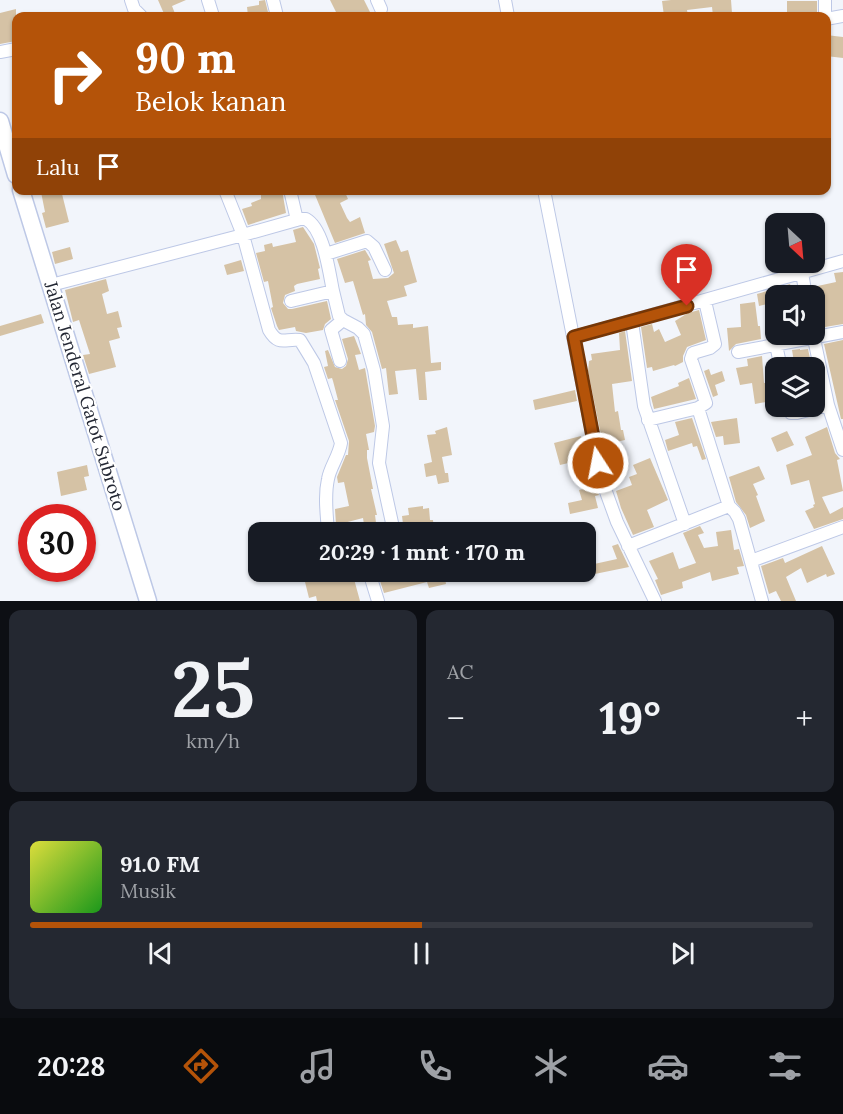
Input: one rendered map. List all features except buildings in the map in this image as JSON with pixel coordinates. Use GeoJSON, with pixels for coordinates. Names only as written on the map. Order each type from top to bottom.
{"type":"FeatureCollection","features":[{"type":"Feature","properties":{"kind":"main road"},"geometry":{"type":"LineString","coordinates":[[0,120],[12,161]]}},
{"type":"Feature","properties":{"kind":"main road","name":"Jalan Jenderal Gatot Subroto"},"geometry":{"type":"LineString","coordinates":[[23,195],[148,601]]}},
{"type":"Feature","properties":{"kind":"street"},"geometry":{"type":"LineString","coordinates":[[227,195],[243,235],[269,330],[280,341],[300,340],[306,347],[314,363],[339,438],[340,451],[328,478],[327,522]]}},
{"type":"Feature","properties":{"kind":"street"},"geometry":{"type":"LineString","coordinates":[[291,195],[297,220]]}},
{"type":"Feature","properties":{"kind":"street"},"geometry":{"type":"LineString","coordinates":[[545,195],[601,478],[608,501],[628,546],[656,601]]}},
{"type":"Feature","properties":{"kind":"street"},"geometry":{"type":"LineString","coordinates":[[51,285],[297,220],[306,219],[312,223],[326,254],[339,316],[364,334],[374,370],[383,426],[379,463],[392,522]]}},
{"type":"Feature","properties":{"kind":"street"},"geometry":{"type":"LineString","coordinates":[[326,254],[367,241],[374,247],[385,270]]}},
{"type":"Feature","properties":{"kind":"street"},"geometry":{"type":"LineString","coordinates":[[825,266],[843,261]]}},
{"type":"Feature","properties":{"kind":"street"},"geometry":{"type":"LineString","coordinates":[[574,337],[802,273],[804,285]]}},
{"type":"Feature","properties":{"kind":"street"},"geometry":{"type":"LineString","coordinates":[[291,301],[333,291]]}},
{"type":"Feature","properties":{"kind":"street"},"geometry":{"type":"LineString","coordinates":[[648,420],[698,408],[707,401],[691,355],[715,344],[705,301]]}},
{"type":"Feature","properties":{"kind":"street"},"geometry":{"type":"LineString","coordinates":[[340,361],[331,330],[343,320]]}},
{"type":"Feature","properties":{"kind":"street"},"geometry":{"type":"LineString","coordinates":[[632,322],[641,392],[648,420],[685,524]]}},
{"type":"Feature","properties":{"kind":"street"},"geometry":{"type":"LineString","coordinates":[[825,334],[843,332]]}},
{"type":"Feature","properties":{"kind":"street"},"geometry":{"type":"LineString","coordinates":[[738,352],[776,345],[779,357]]}},
{"type":"Feature","properties":{"kind":"street"},"geometry":{"type":"LineString","coordinates":[[816,345],[828,405],[838,422],[843,450]]}},
{"type":"Feature","properties":{"kind":"street"},"geometry":{"type":"LineString","coordinates":[[698,408],[729,506],[738,515],[762,601]]}},
{"type":"Feature","properties":{"kind":"street"},"geometry":{"type":"LineString","coordinates":[[628,546],[729,506]]}},
{"type":"Feature","properties":{"kind":"street"},"geometry":{"type":"LineString","coordinates":[[751,561],[843,527]]}},
{"type":"Feature","properties":{"kind":"street"},"geometry":{"type":"LineString","coordinates":[[372,582],[378,601]]}},
{"type":"Feature","properties":{"kind":"route"},"geometry":{"type":"LineString","coordinates":[[598,463],[574,337],[687,306]]}}]}
